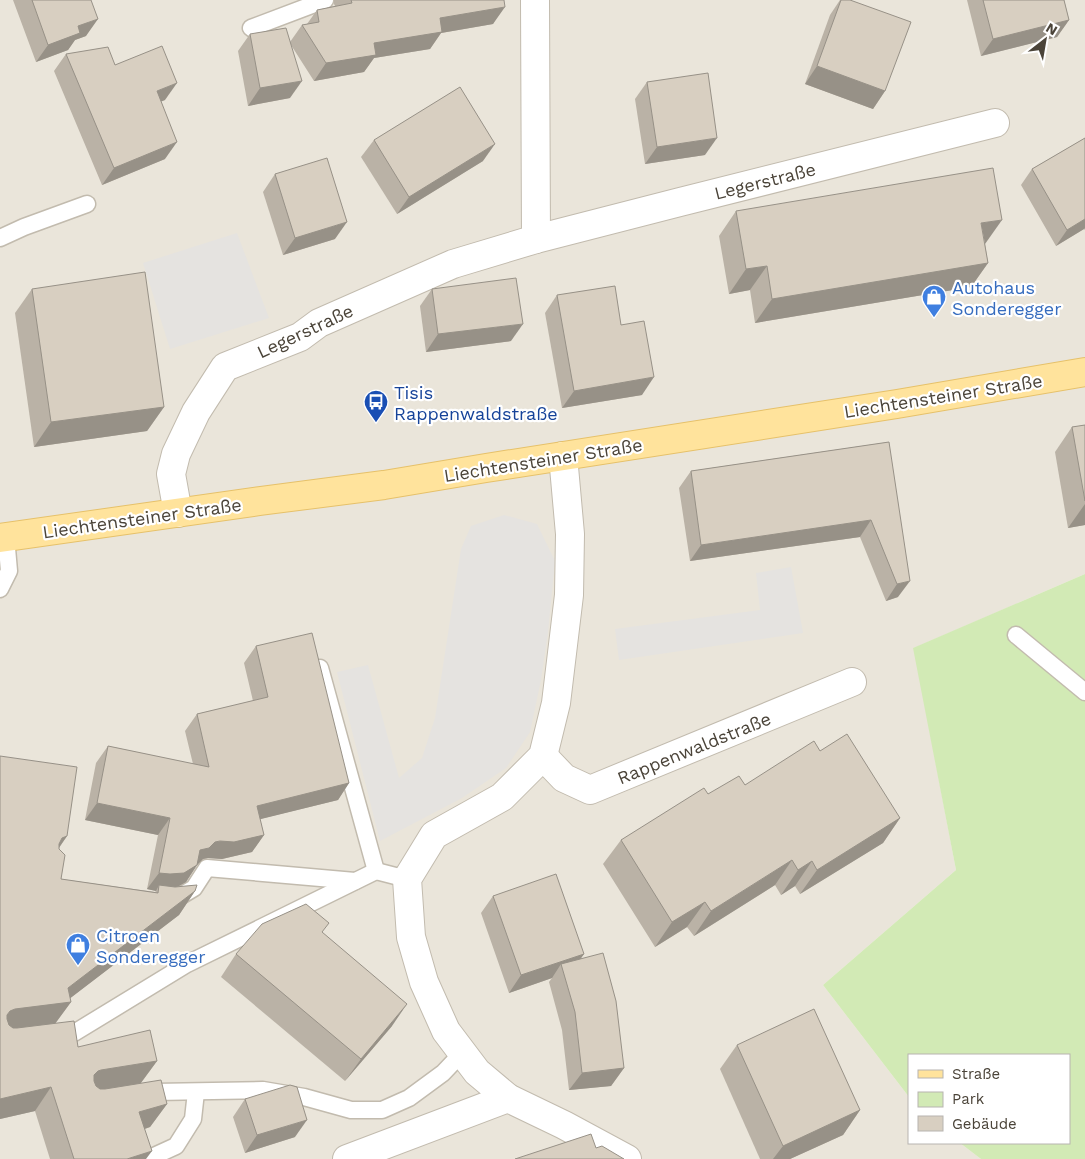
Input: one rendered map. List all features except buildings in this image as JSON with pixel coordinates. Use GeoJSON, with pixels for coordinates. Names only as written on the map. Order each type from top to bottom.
{"type":"FeatureCollection","features":[{"type":"Feature","properties":{"kind":"main road","name":"Liechtensteiner Straße"},"geometry":{"type":"LineString","coordinates":[[3,538],[384,485],[897,404],[1085,372]]}},
{"type":"Feature","properties":{"kind":"street"},"geometry":{"type":"LineString","coordinates":[[535,0],[536,239]]}},
{"type":"Feature","properties":{"kind":"street","name":"Legerstraße"},"geometry":{"type":"LineString","coordinates":[[178,513],[170,474],[176,454],[196,412],[225,367],[300,337],[319,323],[453,264],[536,239],[995,123]]}},
{"type":"Feature","properties":{"kind":"street"},"geometry":{"type":"LineString","coordinates":[[563,456],[570,534],[569,595],[556,703],[543,756],[502,797],[434,835],[406,879],[411,937],[424,982],[446,1031],[477,1072],[508,1098],[564,1125],[627,1159]]}},
{"type":"Feature","properties":{"kind":"street","name":"Rappenwaldstraße"},"geometry":{"type":"LineString","coordinates":[[543,756],[564,778],[590,790],[852,682]]}},
{"type":"Feature","properties":{"kind":"street"},"geometry":{"type":"LineString","coordinates":[[347,1159],[508,1098]]}},
{"type":"Feature","properties":{"kind":"lane"},"geometry":{"type":"LineString","coordinates":[[251,28],[326,0]]}},
{"type":"Feature","properties":{"kind":"lane"},"geometry":{"type":"LineString","coordinates":[[0,238],[24,227],[87,204]]}},
{"type":"Feature","properties":{"kind":"lane"},"geometry":{"type":"LineString","coordinates":[[0,589],[9,571],[3,538]]}},
{"type":"Feature","properties":{"kind":"lane"},"geometry":{"type":"LineString","coordinates":[[1016,635],[1085,692]]}},
{"type":"Feature","properties":{"kind":"lane"},"geometry":{"type":"LineString","coordinates":[[320,668],[376,871]]}},
{"type":"Feature","properties":{"kind":"lane"},"geometry":{"type":"LineString","coordinates":[[166,900],[176,900],[194,888],[207,868],[356,881]]}},
{"type":"Feature","properties":{"kind":"lane"},"geometry":{"type":"LineString","coordinates":[[37,1038],[74,1033],[187,964],[376,871],[406,879]]}},
{"type":"Feature","properties":{"kind":"lane"},"geometry":{"type":"LineString","coordinates":[[126,1097],[155,1092],[263,1090],[304,1097],[351,1110],[382,1110],[409,1098],[443,1073],[462,1053]]}},
{"type":"Feature","properties":{"kind":"lane"},"geometry":{"type":"LineString","coordinates":[[152,1157],[176,1146],[193,1119],[196,1092]]}},
{"type":"Feature","properties":{"kind":"shaded area"},"geometry":{"type":"Polygon","coordinates":[[[0,0],[1085,0],[1085,574],[914,648],[956,870],[823,985],[908,1096],[908,1144],[961,1144],[981,1159],[0,1159],[0,0]]]}},
{"type":"Feature","properties":{"kind":"shaded area"},"geometry":{"type":"Polygon","coordinates":[[[237,233],[269,318],[170,349],[143,263],[237,233]]]}},
{"type":"Feature","properties":{"kind":"shaded area"},"geometry":{"type":"Polygon","coordinates":[[[504,515],[537,524],[555,561],[541,680],[530,732],[506,768],[462,798],[380,841],[337,672],[368,665],[399,778],[422,758],[435,718],[461,549],[471,526],[504,515]]]}},
{"type":"Feature","properties":{"kind":"shaded area"},"geometry":{"type":"Polygon","coordinates":[[[791,567],[803,633],[619,660],[615,629],[760,610],[756,573],[791,567]]]}},
{"type":"Feature","properties":{"kind":"green space"},"geometry":{"type":"Polygon","coordinates":[[[1085,574],[1085,1159],[981,1159],[961,1144],[1070,1144],[1070,1054],[908,1054],[908,1096],[823,985],[956,870],[913,648],[1085,574]]]}},
{"type":"Feature","properties":{"kind":"place","name":"Autohaus Sonderegger"},"geometry":{"type":"Point","coordinates":[934,318]}},
{"type":"Feature","properties":{"kind":"place","name":"Tisis Rappenwaldstraße"},"geometry":{"type":"Point","coordinates":[376,423]}},
{"type":"Feature","properties":{"kind":"place","name":"Citroen Sonderegger"},"geometry":{"type":"Point","coordinates":[78,966]}}]}
